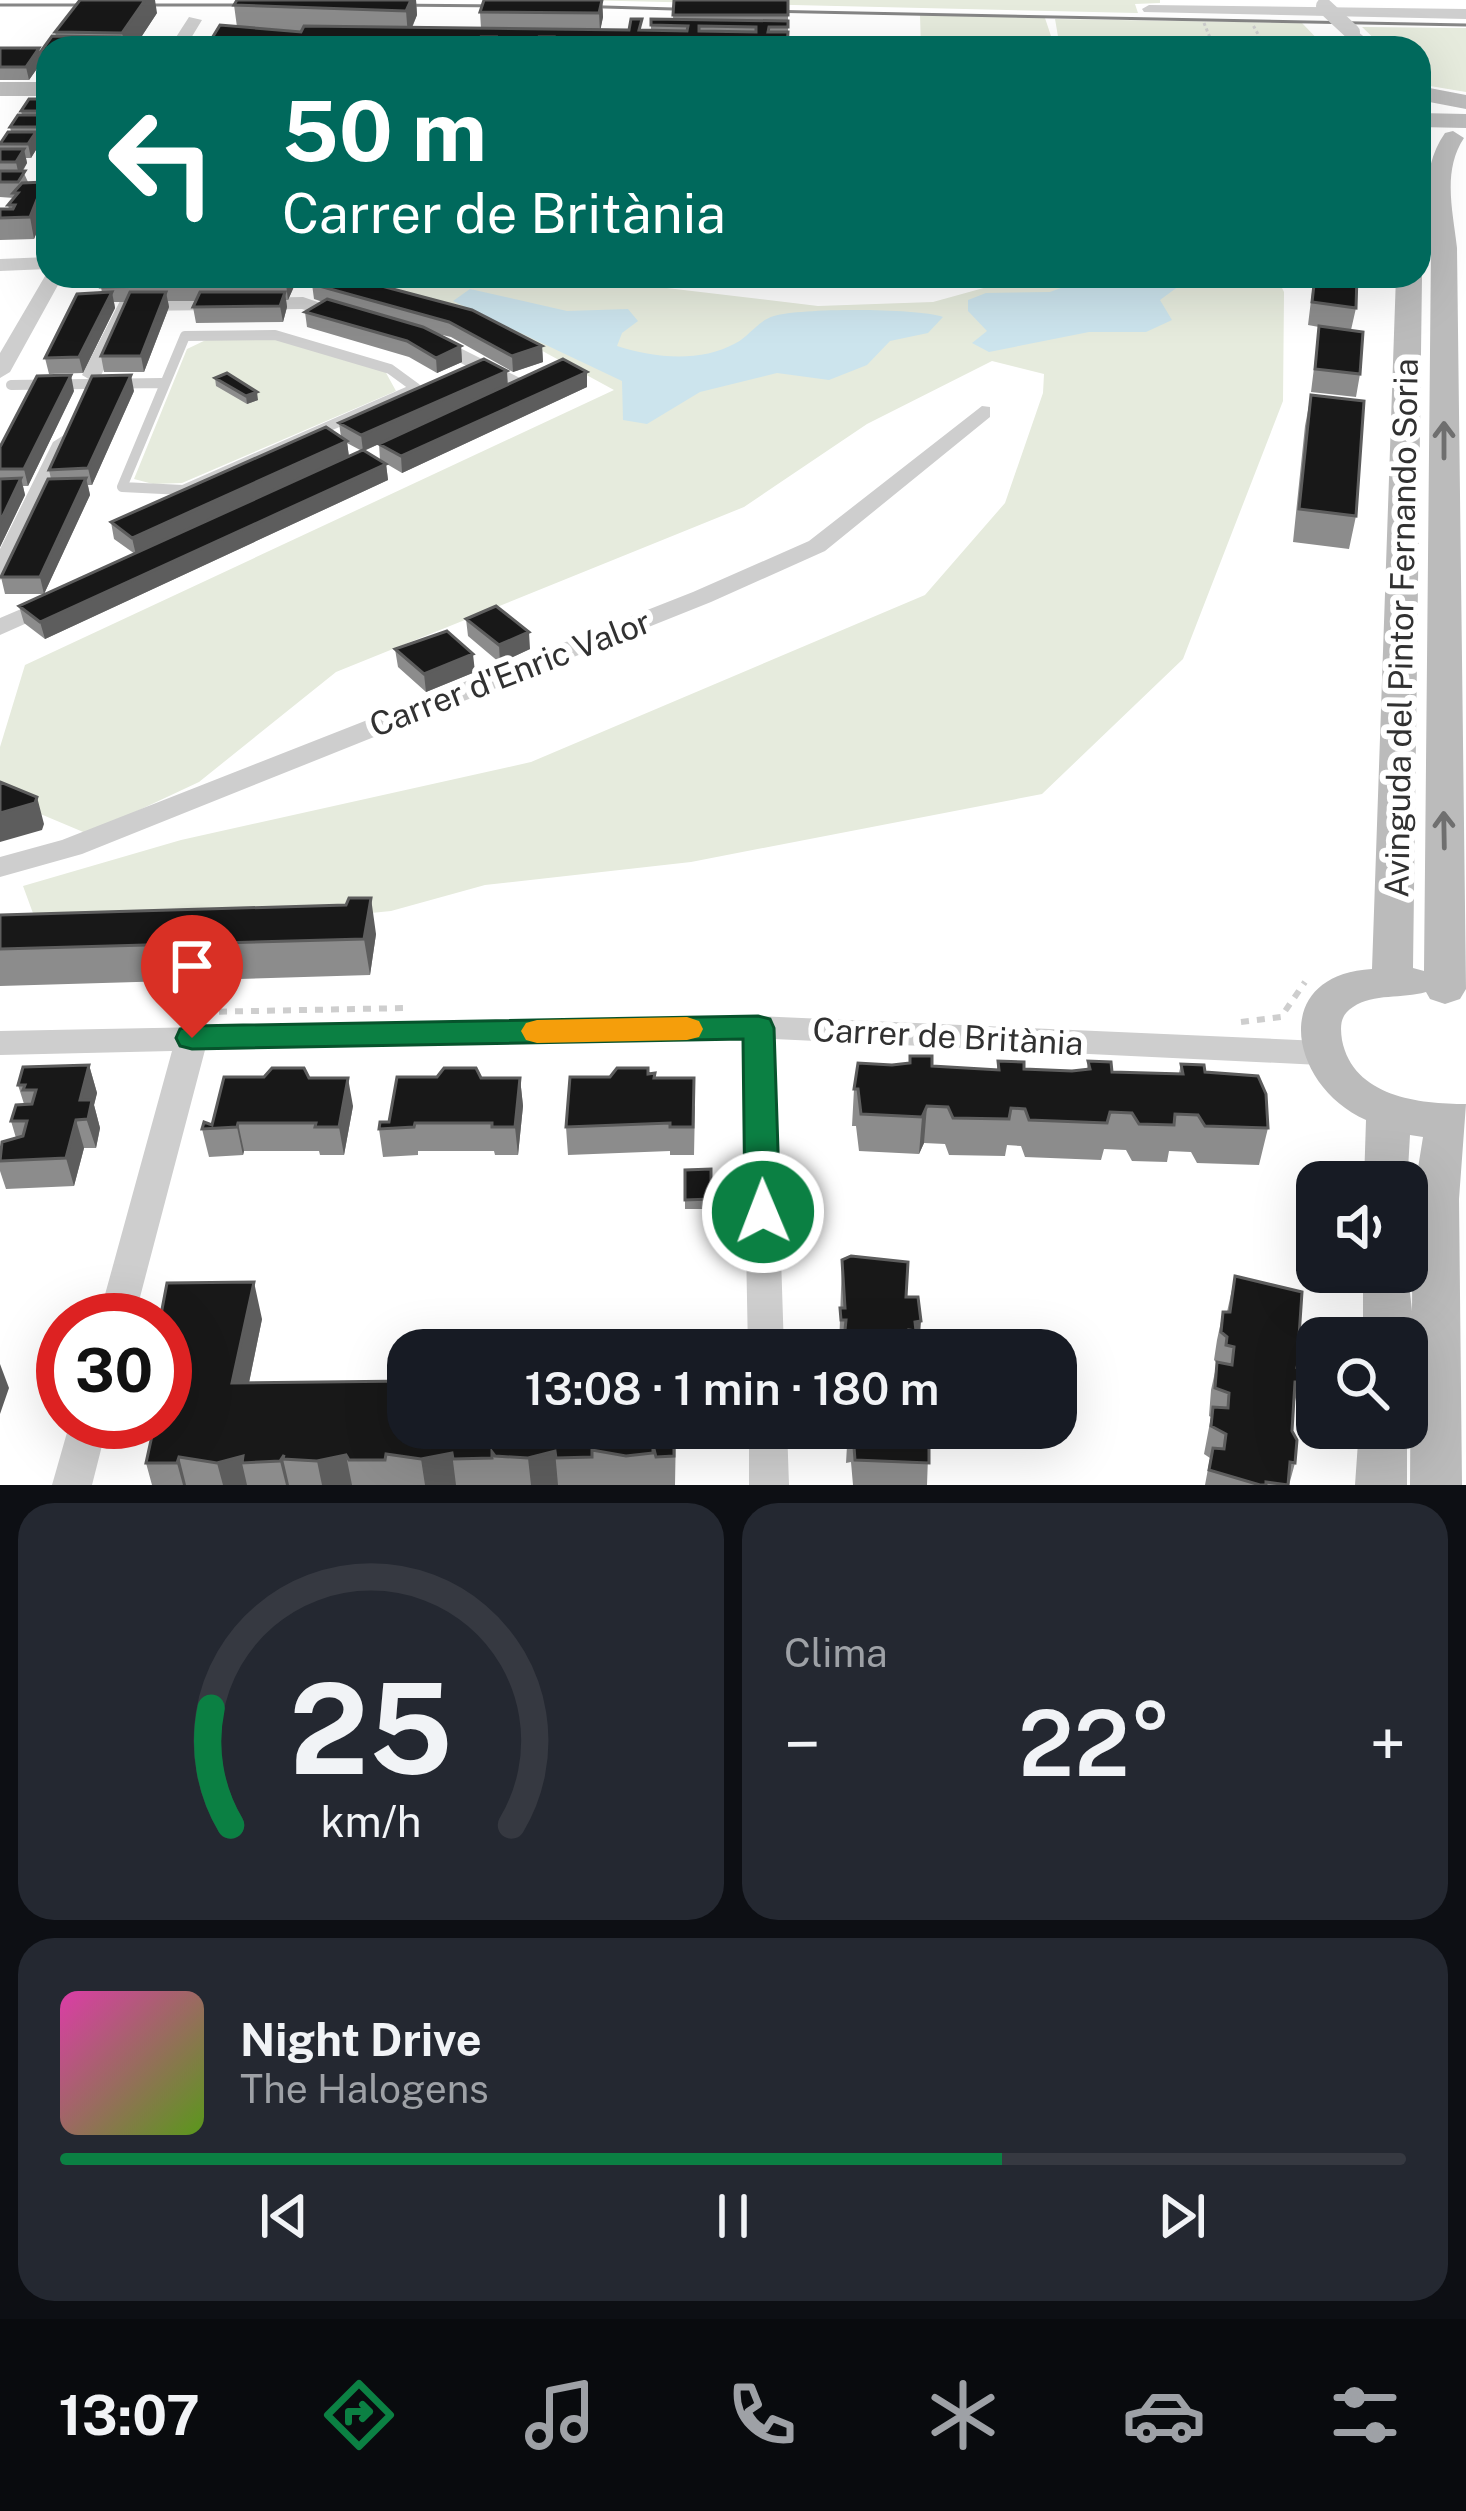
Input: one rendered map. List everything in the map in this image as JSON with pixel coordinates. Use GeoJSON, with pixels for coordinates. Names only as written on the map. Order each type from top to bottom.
{"type":"FeatureCollection","features":[{"type":"Feature","properties":{"kind":"street"},"geometry":{"type":"LineString","coordinates":[[1435,0],[1448,14]]}},
{"type":"Feature","properties":{"kind":"street"},"geometry":{"type":"LineString","coordinates":[[1321,3],[1356,36]]}},
{"type":"Feature","properties":{"kind":"street"},"geometry":{"type":"LineString","coordinates":[[1149,9],[1466,14]]}},
{"type":"Feature","properties":{"kind":"street"},"geometry":{"type":"LineString","coordinates":[[184,36],[194,20]]}},
{"type":"Feature","properties":{"kind":"street"},"geometry":{"type":"LineString","coordinates":[[0,89],[36,89]]}},
{"type":"Feature","properties":{"kind":"street"},"geometry":{"type":"LineString","coordinates":[[0,99],[36,99]]}},
{"type":"Feature","properties":{"kind":"street"},"geometry":{"type":"LineString","coordinates":[[1431,101],[1464,122]]}},
{"type":"Feature","properties":{"kind":"street"},"geometry":{"type":"LineString","coordinates":[[1431,113],[1464,122]]}},
{"type":"Feature","properties":{"kind":"street"},"geometry":{"type":"LineString","coordinates":[[1431,121],[1464,122]]}},
{"type":"Feature","properties":{"kind":"street"},"geometry":{"type":"LineString","coordinates":[[1431,132],[1464,122]]}},
{"type":"Feature","properties":{"kind":"street","name":"Avinguda del Pintor Fernando Soria"},"geometry":{"type":"LineString","coordinates":[[1456,994],[1455,249],[1440,169],[1445,147],[1464,122]]}},
{"type":"Feature","properties":{"kind":"street"},"geometry":{"type":"LineString","coordinates":[[0,269],[36,270]]}},
{"type":"Feature","properties":{"kind":"street"},"geometry":{"type":"LineString","coordinates":[[9,377],[43,288]]}},
{"type":"Feature","properties":{"kind":"street","name":"Avinguda del Pintor Fernando Soria"},"geometry":{"type":"LineString","coordinates":[[1392,980],[1409,288]]}},
{"type":"Feature","properties":{"kind":"street"},"geometry":{"type":"LineString","coordinates":[[0,573],[87,378],[127,305],[303,303],[369,322]]}},
{"type":"Feature","properties":{"kind":"street"},"geometry":{"type":"LineString","coordinates":[[413,334],[435,340],[526,388],[484,407]]}},
{"type":"Feature","properties":{"kind":"street","name":"Carrer d'Enric Valor"},"geometry":{"type":"LineString","coordinates":[[0,867],[72,847],[702,597],[817,546],[982,412]]}},
{"type":"Feature","properties":{"kind":"street"},"geometry":{"type":"LineString","coordinates":[[0,627],[84,589]]}},
{"type":"Feature","properties":{"kind":"street"},"geometry":{"type":"LineString","coordinates":[[1436,1485],[1436,1199],[1457,1122],[1388,1113],[1358,1097],[1334,1076],[1320,1053],[1316,1030],[1323,1010],[1351,989],[1392,980],[1456,994]]}},
{"type":"Feature","properties":{"kind":"street"},"geometry":{"type":"LineString","coordinates":[[123,1293],[197,1025]]}},
{"type":"Feature","properties":{"kind":"street","name":"Carrer de Britània"},"geometry":{"type":"LineString","coordinates":[[0,1043],[197,1025],[758,1028],[1320,1053]]}},
{"type":"Feature","properties":{"kind":"street"},"geometry":{"type":"LineString","coordinates":[[758,1028],[765,1329]]}},
{"type":"Feature","properties":{"kind":"street"},"geometry":{"type":"LineString","coordinates":[[1387,1161],[1388,1113]]}},
{"type":"Feature","properties":{"kind":"street"},"geometry":{"type":"LineString","coordinates":[[72,1485],[82,1449]]}},
{"type":"Feature","properties":{"kind":"street"},"geometry":{"type":"LineString","coordinates":[[768,1449],[769,1485]]}},
{"type":"Feature","properties":{"kind":"street"},"geometry":{"type":"LineString","coordinates":[[1381,1485],[1383,1449]]}},
{"type":"Feature","properties":{"kind":"lane"},"geometry":{"type":"LineString","coordinates":[[275,334],[390,369],[416,388],[183,490],[122,487],[162,383],[185,336],[275,334]]}},
{"type":"Feature","properties":{"kind":"lane"},"geometry":{"type":"LineString","coordinates":[[9,377],[162,383]]}},
{"type":"Feature","properties":{"kind":"path"},"geometry":{"type":"LineString","coordinates":[[1203,21],[1209,36]]}},
{"type":"Feature","properties":{"kind":"path"},"geometry":{"type":"LineString","coordinates":[[1251,22],[1259,36]]}},
{"type":"Feature","properties":{"kind":"path"},"geometry":{"type":"LineString","coordinates":[[1240,1022],[1281,1017],[1292,994],[1316,972]]}},
{"type":"Feature","properties":{"kind":"path"},"geometry":{"type":"LineString","coordinates":[[197,1025],[408,1008]]}},
{"type":"Feature","properties":{"kind":"shaded area"},"geometry":{"type":"Polygon","coordinates":[[[577,0],[1160,3],[1135,4],[1138,13],[577,0]]]}},
{"type":"Feature","properties":{"kind":"shaded area"},"geometry":{"type":"Polygon","coordinates":[[[920,15],[1045,18],[1051,36],[921,36],[920,15]]]}},
{"type":"Feature","properties":{"kind":"shaded area"},"geometry":{"type":"Polygon","coordinates":[[[1055,19],[1302,23],[1314,36],[1058,36],[1055,19]]]}},
{"type":"Feature","properties":{"kind":"shaded area"},"geometry":{"type":"Polygon","coordinates":[[[1362,27],[1466,28],[1466,92],[1431,86],[1431,36],[1371,36],[1362,27]]]}},
{"type":"Feature","properties":{"kind":"shaded area"},"geometry":{"type":"Polygon","coordinates":[[[366,288],[666,288],[818,306],[933,302],[984,288],[1282,288],[1283,401],[1183,659],[1042,794],[691,862],[485,885],[391,911],[45,946],[23,886],[181,840],[531,762],[925,595],[1005,503],[1043,393],[1044,374],[992,361],[867,424],[744,507],[336,672],[199,782],[88,834],[0,797],[0,747],[25,665],[614,390],[491,323],[366,288]]]}},
{"type":"Feature","properties":{"kind":"shaded area"},"geometry":{"type":"Polygon","coordinates":[[[273,337],[385,371],[396,391],[182,483],[134,479],[187,349],[208,339],[273,337]]]}},
{"type":"Feature","properties":{"kind":"water"},"geometry":{"type":"Polygon","coordinates":[[[1061,288],[1176,288],[1160,300],[1172,320],[1146,332],[1089,332],[989,352],[972,343],[987,331],[968,311],[968,300],[986,293],[1061,288]]]}},
{"type":"Feature","properties":{"kind":"water"},"geometry":{"type":"Polygon","coordinates":[[[470,289],[567,311],[628,309],[638,321],[622,333],[617,346],[661,356],[722,349],[769,318],[788,313],[885,311],[943,317],[928,333],[890,341],[867,365],[829,380],[777,373],[700,392],[647,424],[623,420],[622,381],[453,301],[470,289]]]}},
{"type":"Feature","properties":{"kind":"building"},"geometry":{"type":"Polygon","coordinates":[[[80,0],[145,0],[122,33],[55,32],[80,0]]]}},
{"type":"Feature","properties":{"kind":"building"},"geometry":{"type":"Polygon","coordinates":[[[237,0],[411,0],[406,11],[234,5],[237,0]]]}},
{"type":"Feature","properties":{"kind":"building"},"geometry":{"type":"Polygon","coordinates":[[[484,0],[602,0],[599,13],[480,12],[484,0]]]}},
{"type":"Feature","properties":{"kind":"building"},"geometry":{"type":"Polygon","coordinates":[[[674,0],[788,0],[788,15],[673,15],[674,0]]]}},
{"type":"Feature","properties":{"kind":"building"},"geometry":{"type":"Polygon","coordinates":[[[631,19],[642,19],[639,30],[687,31],[688,26],[651,25],[651,19],[788,21],[788,27],[769,27],[768,32],[788,32],[788,36],[213,36],[220,25],[301,32],[304,26],[629,30],[631,19]],[[699,26],[699,31],[756,32],[756,27],[699,26]]]}},
{"type":"Feature","properties":{"kind":"building"},"geometry":{"type":"Polygon","coordinates":[[[0,48],[36,48],[26,67],[0,67],[0,48]]]}},
{"type":"Feature","properties":{"kind":"building"},"geometry":{"type":"Polygon","coordinates":[[[29,99],[36,99],[36,111],[21,111],[29,99]]]}},
{"type":"Feature","properties":{"kind":"building"},"geometry":{"type":"Polygon","coordinates":[[[18,115],[36,115],[36,127],[10,127],[18,115]]]}},
{"type":"Feature","properties":{"kind":"building"},"geometry":{"type":"Polygon","coordinates":[[[8,132],[36,132],[28,144],[0,144],[8,132]]]}},
{"type":"Feature","properties":{"kind":"building"},"geometry":{"type":"Polygon","coordinates":[[[0,149],[24,149],[16,162],[0,162],[0,149]]]}},
{"type":"Feature","properties":{"kind":"building"},"geometry":{"type":"Polygon","coordinates":[[[0,171],[25,171],[18,182],[0,182],[0,171]]]}},
{"type":"Feature","properties":{"kind":"building"},"geometry":{"type":"Polygon","coordinates":[[[36,182],[30,217],[0,218],[0,209],[13,209],[15,205],[8,205],[22,183],[36,182]]]}},
{"type":"Feature","properties":{"kind":"building"},"geometry":{"type":"Polygon","coordinates":[[[326,288],[389,288],[472,310],[542,346],[512,356],[449,322],[326,288]]]}},
{"type":"Feature","properties":{"kind":"building"},"geometry":{"type":"Polygon","coordinates":[[[1314,288],[1357,288],[1356,308],[1312,302],[1314,288]]]}},
{"type":"Feature","properties":{"kind":"building"},"geometry":{"type":"Polygon","coordinates":[[[112,292],[79,357],[45,358],[77,294],[112,292]]]}},
{"type":"Feature","properties":{"kind":"building"},"geometry":{"type":"Polygon","coordinates":[[[130,292],[166,292],[141,356],[101,356],[130,292]]]}},
{"type":"Feature","properties":{"kind":"building"},"geometry":{"type":"Polygon","coordinates":[[[200,292],[285,292],[280,306],[193,307],[200,292]]]}},
{"type":"Feature","properties":{"kind":"building"},"geometry":{"type":"Polygon","coordinates":[[[327,299],[423,327],[461,346],[436,358],[407,341],[305,312],[327,299]]]}},
{"type":"Feature","properties":{"kind":"building"},"geometry":{"type":"Polygon","coordinates":[[[1319,326],[1363,332],[1360,374],[1315,369],[1319,326]]]}},
{"type":"Feature","properties":{"kind":"building"},"geometry":{"type":"Polygon","coordinates":[[[484,359],[507,371],[361,435],[339,423],[484,359]]]}},
{"type":"Feature","properties":{"kind":"building"},"geometry":{"type":"Polygon","coordinates":[[[563,359],[587,372],[401,456],[379,444],[563,359]]]}},
{"type":"Feature","properties":{"kind":"building"},"geometry":{"type":"Polygon","coordinates":[[[227,373],[257,392],[246,396],[215,378],[227,373]]]}},
{"type":"Feature","properties":{"kind":"building"},"geometry":{"type":"Polygon","coordinates":[[[71,375],[24,469],[0,469],[0,447],[37,376],[71,375]]]}},
{"type":"Feature","properties":{"kind":"building"},"geometry":{"type":"Polygon","coordinates":[[[131,375],[88,468],[49,470],[92,376],[131,375]]]}},
{"type":"Feature","properties":{"kind":"building"},"geometry":{"type":"Polygon","coordinates":[[[1311,395],[1364,401],[1356,516],[1299,509],[1311,395]]]}},
{"type":"Feature","properties":{"kind":"building"},"geometry":{"type":"Polygon","coordinates":[[[326,427],[347,441],[132,538],[111,522],[326,427]]]}},
{"type":"Feature","properties":{"kind":"building"},"geometry":{"type":"Polygon","coordinates":[[[363,450],[386,464],[40,622],[19,606],[363,450]]]}},
{"type":"Feature","properties":{"kind":"building"},"geometry":{"type":"Polygon","coordinates":[[[21,478],[0,522],[0,479],[21,478]]]}},
{"type":"Feature","properties":{"kind":"building"},"geometry":{"type":"Polygon","coordinates":[[[86,478],[40,577],[1,577],[48,479],[86,478]]]}},
{"type":"Feature","properties":{"kind":"building"},"geometry":{"type":"Polygon","coordinates":[[[496,606],[529,632],[499,645],[466,619],[496,606]]]}},
{"type":"Feature","properties":{"kind":"building"},"geometry":{"type":"Polygon","coordinates":[[[447,631],[473,654],[424,674],[395,649],[447,631]]]}},
{"type":"Feature","properties":{"kind":"building"},"geometry":{"type":"Polygon","coordinates":[[[0,782],[37,797],[35,803],[0,813],[0,782]]]}},
{"type":"Feature","properties":{"kind":"building"},"geometry":{"type":"Polygon","coordinates":[[[349,898],[371,898],[364,939],[0,949],[0,915],[346,905],[349,898]]]}},
{"type":"Feature","properties":{"kind":"building"},"geometry":{"type":"Polygon","coordinates":[[[910,1056],[932,1056],[932,1066],[999,1070],[998,1061],[1024,1062],[1024,1069],[1072,1071],[1090,1069],[1088,1061],[1111,1062],[1112,1072],[1183,1074],[1181,1064],[1204,1065],[1205,1072],[1258,1076],[1266,1094],[1268,1128],[1205,1126],[1198,1115],[1175,1114],[1174,1125],[1139,1124],[1132,1113],[1110,1112],[1107,1123],[1029,1120],[1025,1109],[1011,1108],[1009,1119],[953,1118],[948,1107],[927,1106],[922,1117],[861,1114],[858,1089],[854,1089],[858,1063],[910,1063],[910,1056]]]}},
{"type":"Feature","properties":{"kind":"building"},"geometry":{"type":"Polygon","coordinates":[[[89,1065],[80,1100],[92,1100],[88,1119],[76,1120],[66,1158],[0,1161],[2,1142],[23,1136],[27,1121],[11,1121],[16,1105],[32,1104],[36,1090],[18,1085],[23,1067],[89,1065]]]}},
{"type":"Feature","properties":{"kind":"building"},"geometry":{"type":"Polygon","coordinates":[[[272,1068],[304,1068],[309,1078],[348,1078],[339,1127],[238,1123],[237,1127],[202,1129],[204,1122],[212,1125],[224,1077],[264,1077],[272,1068]]]}},
{"type":"Feature","properties":{"kind":"building"},"geometry":{"type":"Polygon","coordinates":[[[444,1068],[476,1068],[481,1078],[520,1078],[515,1127],[415,1123],[414,1127],[379,1129],[380,1122],[389,1122],[397,1077],[437,1077],[444,1068]]]}},
{"type":"Feature","properties":{"kind":"building"},"geometry":{"type":"Polygon","coordinates":[[[617,1068],[648,1068],[654,1078],[694,1078],[693,1127],[670,1127],[670,1123],[566,1127],[570,1077],[610,1077],[617,1068]]]}},
{"type":"Feature","properties":{"kind":"building"},"geometry":{"type":"Polygon","coordinates":[[[711,1169],[711,1199],[685,1200],[685,1170],[711,1169]]]}},
{"type":"Feature","properties":{"kind":"building"},"geometry":{"type":"Polygon","coordinates":[[[851,1256],[908,1262],[906,1297],[918,1297],[921,1321],[915,1322],[916,1329],[845,1329],[840,1308],[845,1308],[842,1260],[851,1256]]]}},
{"type":"Feature","properties":{"kind":"building"},"geometry":{"type":"Polygon","coordinates":[[[1235,1276],[1302,1293],[1300,1317],[1296,1317],[1292,1431],[1296,1449],[1288,1485],[1260,1485],[1209,1470],[1213,1448],[1224,1449],[1226,1434],[1211,1426],[1213,1407],[1228,1408],[1229,1393],[1215,1388],[1217,1362],[1232,1365],[1234,1347],[1226,1345],[1227,1337],[1221,1332],[1223,1312],[1230,1312],[1235,1276]]]}},
{"type":"Feature","properties":{"kind":"building"},"geometry":{"type":"Polygon","coordinates":[[[254,1282],[232,1383],[387,1381],[387,1449],[653,1449],[653,1453],[626,1456],[592,1450],[592,1457],[556,1458],[555,1451],[528,1458],[492,1452],[492,1458],[453,1459],[452,1453],[421,1459],[386,1454],[385,1460],[349,1460],[346,1455],[317,1461],[283,1459],[284,1455],[280,1461],[242,1463],[243,1456],[217,1463],[179,1457],[177,1463],[146,1463],[149,1449],[192,1449],[192,1293],[165,1293],[167,1283],[254,1282]]]}},
{"type":"Feature","properties":{"kind":"building"},"geometry":{"type":"Polygon","coordinates":[[[654,1449],[674,1449],[674,1456],[656,1457],[654,1449]]]}},
{"type":"Feature","properties":{"kind":"building"},"geometry":{"type":"Polygon","coordinates":[[[854,1449],[929,1449],[929,1463],[855,1460],[854,1449]]]}},
{"type":"Feature","properties":{"kind":"tram line"},"geometry":{"type":"LineString","coordinates":[[0,5],[270,5]]}},
{"type":"Feature","properties":{"kind":"tram line"},"geometry":{"type":"LineString","coordinates":[[384,5],[516,6]]}},
{"type":"Feature","properties":{"kind":"tram line"},"geometry":{"type":"LineString","coordinates":[[570,6],[708,10]]}},
{"type":"Feature","properties":{"kind":"tram line"},"geometry":{"type":"LineString","coordinates":[[756,11],[1466,25]]}},
{"type":"Feature","properties":{"kind":"slow traffic"},"geometry":{"type":"LineString","coordinates":[[537,1031],[687,1029]]}},
{"type":"Feature","properties":{"kind":"route"},"geometry":{"type":"LineString","coordinates":[[192,1038],[758,1028],[763,1212]]}}]}
